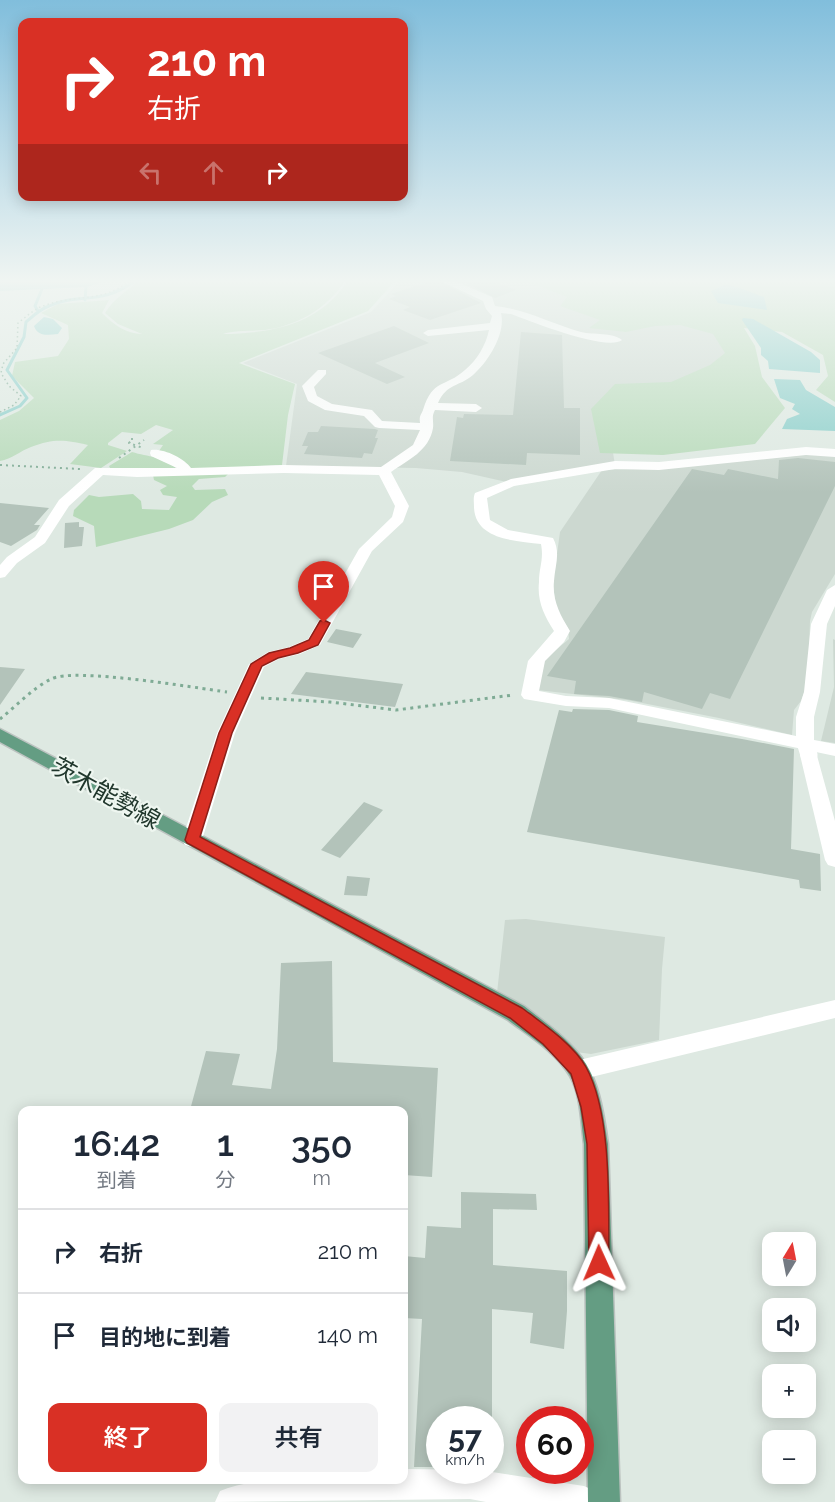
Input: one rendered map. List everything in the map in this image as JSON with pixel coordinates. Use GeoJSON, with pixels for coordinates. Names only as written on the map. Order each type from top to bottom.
{"type":"FeatureCollection","features":[{"type":"Feature","properties":{"kind":"main road","name":"茨木能勢線"},"geometry":{"type":"LineString","coordinates":[[0,735],[516,1013],[549,1039],[579,1070],[590,1107],[596,1144],[604,1502]]}},
{"type":"Feature","properties":{"kind":"street"},"geometry":{"type":"LineString","coordinates":[[0,574],[12,560],[44,537],[64,503],[100,471],[137,473],[284,469],[384,471],[419,447],[427,427],[425,418],[438,389],[470,373],[486,352]]}},
{"type":"Feature","properties":{"kind":"street"},"geometry":{"type":"LineString","coordinates":[[322,372],[308,386],[312,398],[328,407],[368,413],[379,424],[427,427]]}},
{"type":"Feature","properties":{"kind":"street"},"geometry":{"type":"LineString","coordinates":[[429,406],[476,408]]}},
{"type":"Feature","properties":{"kind":"street"},"geometry":{"type":"LineString","coordinates":[[835,453],[806,451],[659,466],[615,465],[510,483],[480,496],[483,520],[490,527],[501,533],[548,541],[551,559],[546,582],[549,610],[562,631],[560,638],[539,656],[530,695],[566,702],[609,704],[680,716],[835,750]]}},
{"type":"Feature","properties":{"kind":"street"},"geometry":{"type":"LineString","coordinates":[[156,453],[181,465],[187,472]]}},
{"type":"Feature","properties":{"kind":"street"},"geometry":{"type":"LineString","coordinates":[[192,840],[226,733],[257,664],[274,655],[294,651],[314,642],[366,549],[398,519],[402,506],[384,471]]}},
{"type":"Feature","properties":{"kind":"street"},"geometry":{"type":"LineString","coordinates":[[835,590],[819,624],[812,692],[805,717],[807,748],[835,860]]}},
{"type":"Feature","properties":{"kind":"street"},"geometry":{"type":"LineString","coordinates":[[579,1070],[835,1009]]}},
{"type":"Feature","properties":{"kind":"street"},"geometry":{"type":"LineString","coordinates":[[231,1502],[371,1484],[470,1484],[584,1502]]}},
{"type":"Feature","properties":{"kind":"path"},"geometry":{"type":"LineString","coordinates":[[0,412],[14,405],[21,396],[9,386],[1,373],[3,364],[13,352]]}},
{"type":"Feature","properties":{"kind":"path"},"geometry":{"type":"LineString","coordinates":[[131,439],[134,439],[129,443],[156,453]]}},
{"type":"Feature","properties":{"kind":"path"},"geometry":{"type":"LineString","coordinates":[[127,454],[135,445],[144,440]]}},
{"type":"Feature","properties":{"kind":"path"},"geometry":{"type":"LineString","coordinates":[[0,465],[100,471]]}},
{"type":"Feature","properties":{"kind":"path"},"geometry":{"type":"LineString","coordinates":[[0,719],[52,678],[68,674],[149,681],[243,695],[330,702],[396,711],[500,695],[530,695]]}},
{"type":"Feature","properties":{"kind":"shaded area"},"geometry":{"type":"Polygon","coordinates":[[[270,352],[729,352],[731,354],[699,396],[605,404],[615,465],[511,483],[462,472],[416,468],[286,466],[297,384],[243,363],[270,352]]]}},
{"type":"Feature","properties":{"kind":"shaded area"},"geometry":{"type":"Polygon","coordinates":[[[802,455],[835,455],[835,574],[812,612],[808,682],[801,701],[794,710],[792,735],[627,700],[537,690],[540,663],[569,639],[568,628],[556,609],[553,583],[560,532],[602,470],[664,468],[802,455]]]}},
{"type":"Feature","properties":{"kind":"shaded area"},"geometry":{"type":"Polygon","coordinates":[[[833,639],[835,640],[835,743],[821,741],[834,687],[833,639]]]}},
{"type":"Feature","properties":{"kind":"shaded area"},"geometry":{"type":"Polygon","coordinates":[[[526,919],[665,937],[659,1040],[591,1054],[576,1052],[545,1021],[497,993],[505,920],[526,919]]]}},
{"type":"Feature","properties":{"kind":"green space"},"geometry":{"type":"Polygon","coordinates":[[[61,352],[266,352],[239,363],[295,384],[288,415],[282,465],[191,469],[159,451],[163,445],[153,444],[173,430],[156,425],[141,434],[122,432],[108,445],[127,451],[101,468],[70,464],[88,445],[66,441],[39,444],[0,461],[0,420],[19,411],[34,398],[12,376],[15,362],[58,356],[61,352]]]}},
{"type":"Feature","properties":{"kind":"green space"},"geometry":{"type":"Polygon","coordinates":[[[756,352],[762,377],[785,408],[755,444],[663,455],[600,453],[591,409],[615,384],[671,382],[710,365],[725,353],[756,352]]]}},
{"type":"Feature","properties":{"kind":"green space"},"geometry":{"type":"Polygon","coordinates":[[[818,352],[835,352],[835,402],[816,390],[828,376],[823,355],[818,352]]]}},
{"type":"Feature","properties":{"kind":"green space"},"geometry":{"type":"Polygon","coordinates":[[[132,452],[161,459],[177,469],[110,468],[109,466],[132,452]]]}},
{"type":"Feature","properties":{"kind":"green space"},"geometry":{"type":"Polygon","coordinates":[[[230,472],[225,477],[199,479],[192,486],[195,490],[225,489],[228,495],[212,502],[193,520],[169,529],[96,547],[94,526],[73,516],[74,510],[89,495],[99,497],[133,494],[141,501],[142,509],[169,510],[177,497],[163,495],[160,490],[167,486],[154,480],[153,475],[230,472]]]}},
{"type":"Feature","properties":{"kind":"water"},"geometry":{"type":"Polygon","coordinates":[[[761,352],[811,352],[820,360],[820,373],[769,369],[768,361],[761,352]]]}},
{"type":"Feature","properties":{"kind":"water"},"geometry":{"type":"Polygon","coordinates":[[[774,379],[800,380],[806,390],[835,407],[835,431],[782,429],[787,419],[800,414],[792,409],[795,404],[780,398],[774,379]]]}},
{"type":"Feature","properties":{"kind":"building"},"geometry":{"type":"Polygon","coordinates":[[[404,352],[375,363],[405,377],[387,384],[318,353],[404,352]]]}},
{"type":"Feature","properties":{"kind":"building"},"geometry":{"type":"Polygon","coordinates":[[[519,352],[562,352],[564,408],[580,408],[580,455],[527,453],[526,465],[450,461],[457,417],[463,418],[464,414],[513,415],[519,352]]]}},
{"type":"Feature","properties":{"kind":"building"},"geometry":{"type":"Polygon","coordinates":[[[321,426],[375,429],[378,430],[375,438],[378,438],[372,454],[364,453],[362,458],[304,454],[308,446],[302,446],[308,432],[318,432],[321,426]]]}},
{"type":"Feature","properties":{"kind":"building"},"geometry":{"type":"Polygon","coordinates":[[[798,458],[835,462],[835,486],[730,699],[710,693],[702,709],[644,692],[642,702],[609,696],[574,694],[576,681],[547,676],[692,469],[724,475],[728,469],[778,479],[779,460],[798,458]]]}},
{"type":"Feature","properties":{"kind":"building"},"geometry":{"type":"Polygon","coordinates":[[[0,503],[49,508],[34,525],[40,525],[37,530],[11,546],[0,542],[0,503]]]}},
{"type":"Feature","properties":{"kind":"building"},"geometry":{"type":"Polygon","coordinates":[[[79,522],[79,527],[84,527],[82,546],[64,548],[65,523],[79,522]]]}},
{"type":"Feature","properties":{"kind":"building"},"geometry":{"type":"Polygon","coordinates":[[[336,629],[362,634],[353,648],[327,642],[336,629]]]}},
{"type":"Feature","properties":{"kind":"building"},"geometry":{"type":"Polygon","coordinates":[[[0,667],[25,669],[0,705],[0,667]]]}},
{"type":"Feature","properties":{"kind":"building"},"geometry":{"type":"Polygon","coordinates":[[[306,672],[403,684],[395,707],[291,694],[306,672]]]}},
{"type":"Feature","properties":{"kind":"building"},"geometry":{"type":"Polygon","coordinates":[[[573,709],[609,710],[638,716],[637,722],[794,749],[791,849],[820,854],[821,891],[800,888],[799,880],[527,832],[559,710],[572,712],[573,709]]]}},
{"type":"Feature","properties":{"kind":"building"},"geometry":{"type":"Polygon","coordinates":[[[364,802],[383,810],[340,858],[321,850],[364,802]]]}},
{"type":"Feature","properties":{"kind":"building"},"geometry":{"type":"Polygon","coordinates":[[[347,876],[370,878],[367,896],[344,895],[347,876]]]}},
{"type":"Feature","properties":{"kind":"building"},"geometry":{"type":"Polygon","coordinates":[[[332,961],[333,1062],[438,1068],[432,1177],[408,1175],[408,1106],[191,1106],[206,1051],[240,1054],[232,1085],[271,1089],[277,1049],[281,963],[332,961]]]}},
{"type":"Feature","properties":{"kind":"building"},"geometry":{"type":"Polygon","coordinates":[[[461,1192],[536,1194],[537,1210],[493,1209],[493,1265],[567,1271],[567,1311],[564,1349],[530,1343],[533,1313],[492,1309],[492,1406],[426,1406],[426,1467],[414,1467],[422,1319],[408,1318],[408,1256],[425,1258],[427,1226],[461,1228],[461,1192]]]}},
{"type":"Feature","properties":{"kind":"waterway"},"geometry":{"type":"LineString","coordinates":[[0,415],[20,406],[27,398],[7,370],[16,352]]}},
{"type":"Feature","properties":{"kind":"route"},"geometry":{"type":"LineString","coordinates":[[324,623],[314,642],[294,651],[274,655],[257,664],[226,733],[192,840],[516,1013],[549,1039],[579,1070],[590,1107],[596,1144],[599,1263]]}}]}
